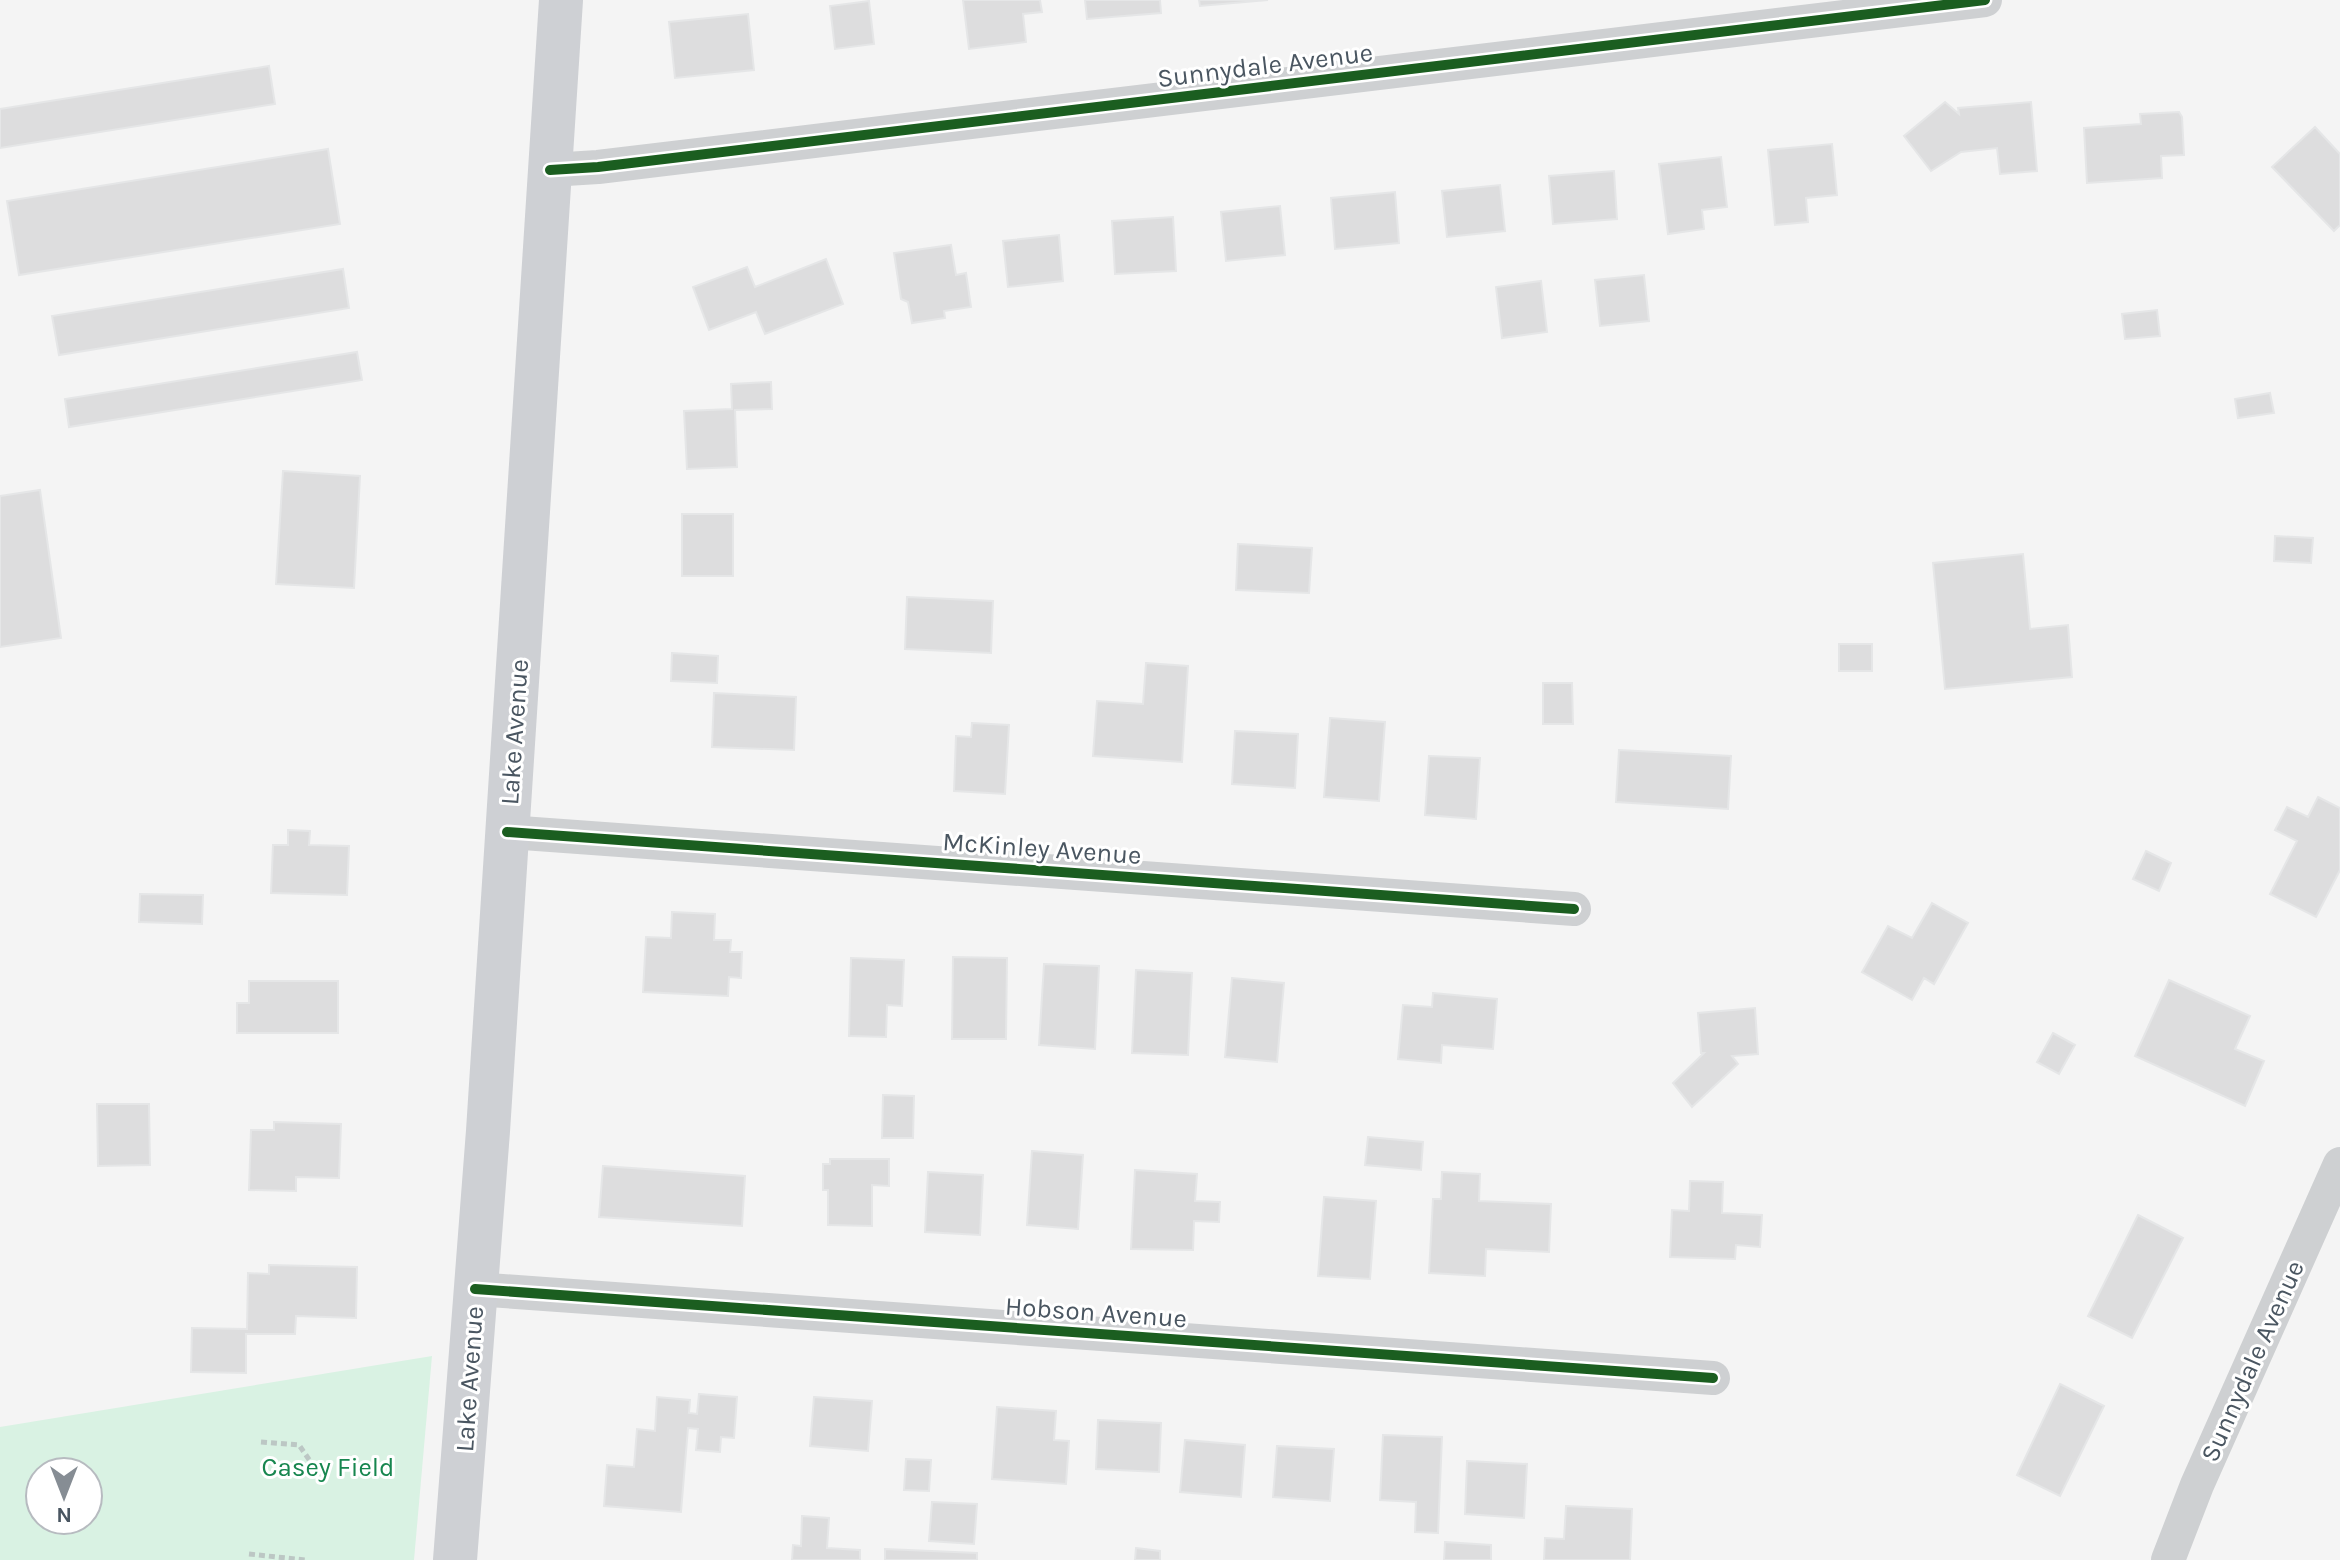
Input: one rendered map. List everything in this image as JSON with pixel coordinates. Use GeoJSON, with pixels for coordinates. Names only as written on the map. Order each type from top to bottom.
{"type":"FeatureCollection","features":[{"type":"Feature","properties":{"kind":"main road","name":"Lake Avenue"},"geometry":{"type":"LineString","coordinates":[[455,1560],[507,832],[561,0]]}},
{"type":"Feature","properties":{"kind":"street","name":"Sunnydale Avenue"},"geometry":{"type":"LineString","coordinates":[[550,170],[614,165],[1985,0]]}},
{"type":"Feature","properties":{"kind":"street","name":"McKinley Avenue"},"geometry":{"type":"LineString","coordinates":[[507,832],[1574,909]]}},
{"type":"Feature","properties":{"kind":"street","name":"Sunnydale Avenue"},"geometry":{"type":"LineString","coordinates":[[2168,1560],[2197,1485],[2340,1164]]}},
{"type":"Feature","properties":{"kind":"street","name":"Hobson Avenue"},"geometry":{"type":"LineString","coordinates":[[475,1289],[1713,1378]]}},
{"type":"Feature","properties":{"kind":"path"},"geometry":{"type":"LineString","coordinates":[[261,1442],[299,1445],[317,1471]]}},
{"type":"Feature","properties":{"kind":"path"},"geometry":{"type":"LineString","coordinates":[[249,1554],[305,1560]]}},
{"type":"Feature","properties":{"kind":"green space","name":"Casey Field"},"geometry":{"type":"Polygon","coordinates":[[[432,1356],[414,1560],[0,1560],[0,1427],[432,1356]]]}},
{"type":"Feature","properties":{"kind":"building"},"geometry":{"type":"Polygon","coordinates":[[[963,0],[1040,0],[1042,12],[1023,14],[1026,42],[969,49],[963,0]]]}},
{"type":"Feature","properties":{"kind":"building"},"geometry":{"type":"Polygon","coordinates":[[[1085,0],[1160,0],[1161,13],[1087,19],[1085,0]]]}},
{"type":"Feature","properties":{"kind":"building"},"geometry":{"type":"Polygon","coordinates":[[[1199,0],[1268,0],[1200,6],[1199,0]]]}},
{"type":"Feature","properties":{"kind":"building"},"geometry":{"type":"Polygon","coordinates":[[[869,1],[874,44],[835,49],[830,6],[869,1]]]}},
{"type":"Feature","properties":{"kind":"building"},"geometry":{"type":"Polygon","coordinates":[[[748,14],[754,70],[675,78],[669,22],[748,14]]]}},
{"type":"Feature","properties":{"kind":"building"},"geometry":{"type":"Polygon","coordinates":[[[269,66],[275,104],[0,148],[0,109],[269,66]]]}},
{"type":"Feature","properties":{"kind":"building"},"geometry":{"type":"Polygon","coordinates":[[[1945,102],[1959,114],[1958,108],[2031,102],[2037,171],[2000,174],[1997,148],[1961,152],[1931,171],[1904,136],[1945,102]]]}},
{"type":"Feature","properties":{"kind":"building"},"geometry":{"type":"Polygon","coordinates":[[[2179,112],[2182,117],[2184,155],[2161,156],[2162,178],[2087,183],[2084,128],[2141,124],[2140,114],[2179,112]]]}},
{"type":"Feature","properties":{"kind":"building"},"geometry":{"type":"Polygon","coordinates":[[[2315,127],[2340,154],[2340,225],[2334,231],[2272,167],[2315,127]]]}},
{"type":"Feature","properties":{"kind":"building"},"geometry":{"type":"Polygon","coordinates":[[[1832,144],[1837,195],[1806,198],[1808,222],[1775,225],[1768,150],[1832,144]]]}},
{"type":"Feature","properties":{"kind":"building"},"geometry":{"type":"Polygon","coordinates":[[[328,149],[340,224],[19,275],[7,201],[328,149]]]}},
{"type":"Feature","properties":{"kind":"building"},"geometry":{"type":"Polygon","coordinates":[[[1721,157],[1727,207],[1702,210],[1704,229],[1668,234],[1659,164],[1721,157]]]}},
{"type":"Feature","properties":{"kind":"building"},"geometry":{"type":"Polygon","coordinates":[[[1614,171],[1617,219],[1553,224],[1549,176],[1614,171]]]}},
{"type":"Feature","properties":{"kind":"building"},"geometry":{"type":"Polygon","coordinates":[[[1500,185],[1505,231],[1447,237],[1442,191],[1500,185]]]}},
{"type":"Feature","properties":{"kind":"building"},"geometry":{"type":"Polygon","coordinates":[[[1395,192],[1399,243],[1335,249],[1331,198],[1395,192]]]}},
{"type":"Feature","properties":{"kind":"building"},"geometry":{"type":"Polygon","coordinates":[[[1280,206],[1285,255],[1226,261],[1221,212],[1280,206]]]}},
{"type":"Feature","properties":{"kind":"building"},"geometry":{"type":"Polygon","coordinates":[[[1173,217],[1176,271],[1115,274],[1112,221],[1173,217]]]}},
{"type":"Feature","properties":{"kind":"building"},"geometry":{"type":"Polygon","coordinates":[[[1059,235],[1063,281],[1008,287],[1003,241],[1059,235]]]}},
{"type":"Feature","properties":{"kind":"building"},"geometry":{"type":"Polygon","coordinates":[[[951,245],[956,275],[966,273],[971,307],[944,311],[945,318],[912,323],[908,302],[901,299],[894,253],[951,245]]]}},
{"type":"Feature","properties":{"kind":"building"},"geometry":{"type":"Polygon","coordinates":[[[826,259],[843,304],[765,334],[756,312],[709,330],[693,287],[747,267],[755,287],[826,259]]]}},
{"type":"Feature","properties":{"kind":"building"},"geometry":{"type":"Polygon","coordinates":[[[343,269],[349,308],[59,355],[52,316],[343,269]]]}},
{"type":"Feature","properties":{"kind":"building"},"geometry":{"type":"Polygon","coordinates":[[[1644,275],[1649,321],[1600,326],[1595,280],[1644,275]]]}},
{"type":"Feature","properties":{"kind":"building"},"geometry":{"type":"Polygon","coordinates":[[[1541,281],[1547,332],[1502,338],[1496,287],[1541,281]]]}},
{"type":"Feature","properties":{"kind":"building"},"geometry":{"type":"Polygon","coordinates":[[[2157,310],[2160,336],[2125,339],[2122,314],[2157,310]]]}},
{"type":"Feature","properties":{"kind":"building"},"geometry":{"type":"Polygon","coordinates":[[[357,352],[362,380],[69,427],[65,399],[357,352]]]}},
{"type":"Feature","properties":{"kind":"building"},"geometry":{"type":"Polygon","coordinates":[[[771,382],[772,409],[735,410],[737,467],[687,469],[684,411],[732,409],[731,384],[771,382]]]}},
{"type":"Feature","properties":{"kind":"building"},"geometry":{"type":"Polygon","coordinates":[[[2270,393],[2274,413],[2238,418],[2235,399],[2270,393]]]}},
{"type":"Feature","properties":{"kind":"building"},"geometry":{"type":"Polygon","coordinates":[[[283,471],[360,476],[354,588],[276,584],[283,471]]]}},
{"type":"Feature","properties":{"kind":"building"},"geometry":{"type":"Polygon","coordinates":[[[40,490],[61,638],[0,647],[0,496],[40,490]]]}},
{"type":"Feature","properties":{"kind":"building"},"geometry":{"type":"Polygon","coordinates":[[[682,514],[733,514],[733,576],[682,576],[682,514]]]}},
{"type":"Feature","properties":{"kind":"building"},"geometry":{"type":"Polygon","coordinates":[[[2275,536],[2313,538],[2311,563],[2274,561],[2275,536]]]}},
{"type":"Feature","properties":{"kind":"building"},"geometry":{"type":"Polygon","coordinates":[[[1238,544],[1312,548],[1309,593],[1236,590],[1238,544]]]}},
{"type":"Feature","properties":{"kind":"building"},"geometry":{"type":"Polygon","coordinates":[[[2023,554],[2030,629],[2068,625],[2072,677],[1945,689],[1933,563],[2023,554]]]}},
{"type":"Feature","properties":{"kind":"building"},"geometry":{"type":"Polygon","coordinates":[[[907,597],[993,601],[991,653],[905,649],[907,597]]]}},
{"type":"Feature","properties":{"kind":"building"},"geometry":{"type":"Polygon","coordinates":[[[1839,644],[1872,644],[1872,671],[1839,671],[1839,644]]]}},
{"type":"Feature","properties":{"kind":"building"},"geometry":{"type":"Polygon","coordinates":[[[672,653],[718,656],[717,683],[671,681],[672,653]]]}},
{"type":"Feature","properties":{"kind":"building"},"geometry":{"type":"Polygon","coordinates":[[[1146,663],[1188,666],[1182,762],[1093,756],[1097,701],[1143,704],[1146,663]]]}},
{"type":"Feature","properties":{"kind":"building"},"geometry":{"type":"Polygon","coordinates":[[[1543,683],[1572,683],[1573,724],[1543,724],[1543,683]]]}},
{"type":"Feature","properties":{"kind":"building"},"geometry":{"type":"Polygon","coordinates":[[[714,693],[796,697],[794,750],[712,747],[714,693]]]}},
{"type":"Feature","properties":{"kind":"building"},"geometry":{"type":"Polygon","coordinates":[[[1330,718],[1385,722],[1379,801],[1324,797],[1330,718]]]}},
{"type":"Feature","properties":{"kind":"building"},"geometry":{"type":"Polygon","coordinates":[[[972,723],[1009,725],[1005,794],[954,791],[956,736],[971,737],[972,723]]]}},
{"type":"Feature","properties":{"kind":"building"},"geometry":{"type":"Polygon","coordinates":[[[1235,731],[1298,734],[1295,788],[1232,784],[1235,731]]]}},
{"type":"Feature","properties":{"kind":"building"},"geometry":{"type":"Polygon","coordinates":[[[1619,750],[1731,756],[1728,809],[1616,802],[1619,750]]]}},
{"type":"Feature","properties":{"kind":"building"},"geometry":{"type":"Polygon","coordinates":[[[1429,756],[1480,758],[1476,819],[1425,815],[1429,756]]]}},
{"type":"Feature","properties":{"kind":"building"},"geometry":{"type":"Polygon","coordinates":[[[2318,797],[2340,808],[2340,870],[2316,917],[2270,894],[2297,841],[2275,830],[2287,807],[2308,817],[2318,797]]]}},
{"type":"Feature","properties":{"kind":"building"},"geometry":{"type":"Polygon","coordinates":[[[288,830],[310,831],[309,845],[349,846],[347,895],[271,893],[273,845],[288,845],[288,830]]]}},
{"type":"Feature","properties":{"kind":"building"},"geometry":{"type":"Polygon","coordinates":[[[2146,851],[2171,863],[2159,891],[2133,879],[2146,851]]]}},
{"type":"Feature","properties":{"kind":"building"},"geometry":{"type":"Polygon","coordinates":[[[140,894],[203,895],[202,924],[139,922],[140,894]]]}},
{"type":"Feature","properties":{"kind":"building"},"geometry":{"type":"Polygon","coordinates":[[[1932,903],[1968,923],[1934,984],[1924,978],[1912,1000],[1862,972],[1888,926],[1912,938],[1932,903]]]}},
{"type":"Feature","properties":{"kind":"building"},"geometry":{"type":"Polygon","coordinates":[[[672,912],[715,914],[714,940],[731,940],[730,952],[742,952],[741,978],[729,977],[728,996],[643,992],[646,937],[671,938],[672,912]]]}},
{"type":"Feature","properties":{"kind":"building"},"geometry":{"type":"Polygon","coordinates":[[[953,957],[1007,958],[1006,1039],[952,1039],[953,957]]]}},
{"type":"Feature","properties":{"kind":"building"},"geometry":{"type":"Polygon","coordinates":[[[851,958],[904,960],[902,1006],[887,1005],[886,1037],[849,1036],[851,958]]]}},
{"type":"Feature","properties":{"kind":"building"},"geometry":{"type":"Polygon","coordinates":[[[1044,964],[1099,966],[1095,1049],[1039,1045],[1044,964]]]}},
{"type":"Feature","properties":{"kind":"building"},"geometry":{"type":"Polygon","coordinates":[[[1136,970],[1192,973],[1188,1055],[1132,1053],[1136,970]]]}},
{"type":"Feature","properties":{"kind":"building"},"geometry":{"type":"Polygon","coordinates":[[[1232,978],[1284,983],[1277,1062],[1225,1057],[1232,978]]]}},
{"type":"Feature","properties":{"kind":"building"},"geometry":{"type":"Polygon","coordinates":[[[2169,980],[2250,1016],[2235,1049],[2264,1061],[2245,1106],[2135,1056],[2169,980]]]}},
{"type":"Feature","properties":{"kind":"building"},"geometry":{"type":"Polygon","coordinates":[[[249,981],[338,981],[338,1033],[237,1033],[237,1003],[249,1003],[249,981]]]}},
{"type":"Feature","properties":{"kind":"building"},"geometry":{"type":"Polygon","coordinates":[[[1433,993],[1497,999],[1493,1049],[1442,1045],[1441,1063],[1398,1059],[1403,1005],[1432,1007],[1433,993]]]}},
{"type":"Feature","properties":{"kind":"building"},"geometry":{"type":"Polygon","coordinates":[[[1755,1008],[1758,1054],[1732,1056],[1738,1064],[1692,1107],[1673,1083],[1704,1053],[1701,1053],[1698,1013],[1755,1008]]]}},
{"type":"Feature","properties":{"kind":"building"},"geometry":{"type":"Polygon","coordinates":[[[2053,1033],[2075,1045],[2059,1074],[2037,1062],[2053,1033]]]}},
{"type":"Feature","properties":{"kind":"building"},"geometry":{"type":"Polygon","coordinates":[[[883,1095],[914,1096],[913,1138],[882,1138],[883,1095]]]}},
{"type":"Feature","properties":{"kind":"building"},"geometry":{"type":"Polygon","coordinates":[[[97,1104],[149,1104],[150,1165],[98,1166],[97,1104]]]}},
{"type":"Feature","properties":{"kind":"building"},"geometry":{"type":"Polygon","coordinates":[[[274,1122],[341,1124],[339,1178],[296,1177],[296,1191],[249,1190],[251,1130],[274,1130],[274,1122]]]}},
{"type":"Feature","properties":{"kind":"building"},"geometry":{"type":"Polygon","coordinates":[[[1368,1137],[1423,1142],[1421,1170],[1365,1165],[1368,1137]]]}},
{"type":"Feature","properties":{"kind":"building"},"geometry":{"type":"Polygon","coordinates":[[[1032,1151],[1083,1155],[1078,1229],[1027,1225],[1032,1151]]]}},
{"type":"Feature","properties":{"kind":"building"},"geometry":{"type":"Polygon","coordinates":[[[830,1159],[889,1159],[889,1186],[872,1185],[872,1226],[828,1225],[828,1190],[823,1190],[823,1164],[830,1164],[830,1159]]]}},
{"type":"Feature","properties":{"kind":"building"},"geometry":{"type":"Polygon","coordinates":[[[603,1166],[745,1176],[742,1226],[599,1217],[603,1166]]]}},
{"type":"Feature","properties":{"kind":"building"},"geometry":{"type":"Polygon","coordinates":[[[1135,1170],[1197,1174],[1195,1201],[1220,1202],[1219,1222],[1194,1221],[1193,1250],[1131,1249],[1135,1170]]]}},
{"type":"Feature","properties":{"kind":"building"},"geometry":{"type":"Polygon","coordinates":[[[928,1172],[983,1175],[980,1235],[925,1232],[928,1172]]]}},
{"type":"Feature","properties":{"kind":"building"},"geometry":{"type":"Polygon","coordinates":[[[1442,1172],[1480,1174],[1479,1201],[1551,1204],[1549,1252],[1486,1249],[1485,1276],[1429,1273],[1433,1199],[1441,1199],[1442,1172]]]}},
{"type":"Feature","properties":{"kind":"building"},"geometry":{"type":"Polygon","coordinates":[[[1690,1181],[1723,1182],[1722,1213],[1762,1215],[1760,1247],[1736,1245],[1735,1259],[1670,1257],[1672,1210],[1689,1211],[1690,1181]]]}},
{"type":"Feature","properties":{"kind":"building"},"geometry":{"type":"Polygon","coordinates":[[[1324,1197],[1376,1201],[1370,1279],[1318,1276],[1324,1197]]]}},
{"type":"Feature","properties":{"kind":"building"},"geometry":{"type":"Polygon","coordinates":[[[2138,1215],[2183,1238],[2132,1338],[2088,1316],[2138,1215]]]}},
{"type":"Feature","properties":{"kind":"building"},"geometry":{"type":"Polygon","coordinates":[[[269,1265],[357,1267],[356,1318],[296,1316],[295,1334],[246,1334],[246,1373],[191,1372],[192,1328],[247,1329],[248,1273],[269,1274],[269,1265]]]}},
{"type":"Feature","properties":{"kind":"building"},"geometry":{"type":"Polygon","coordinates":[[[2060,1384],[2104,1406],[2060,1496],[2017,1475],[2060,1384]]]}},
{"type":"Feature","properties":{"kind":"building"},"geometry":{"type":"Polygon","coordinates":[[[699,1394],[737,1397],[734,1438],[721,1437],[720,1452],[696,1450],[698,1429],[688,1428],[681,1512],[604,1506],[607,1465],[634,1467],[637,1429],[655,1431],[657,1397],[690,1400],[689,1413],[697,1414],[699,1394]]]}},
{"type":"Feature","properties":{"kind":"building"},"geometry":{"type":"Polygon","coordinates":[[[814,1397],[872,1401],[868,1451],[810,1446],[814,1397]]]}},
{"type":"Feature","properties":{"kind":"building"},"geometry":{"type":"Polygon","coordinates":[[[997,1407],[1056,1411],[1054,1440],[1069,1441],[1066,1484],[992,1479],[997,1407]]]}},
{"type":"Feature","properties":{"kind":"building"},"geometry":{"type":"Polygon","coordinates":[[[1098,1420],[1161,1423],[1159,1472],[1096,1469],[1098,1420]]]}},
{"type":"Feature","properties":{"kind":"building"},"geometry":{"type":"Polygon","coordinates":[[[1383,1435],[1442,1437],[1438,1533],[1415,1532],[1416,1502],[1380,1500],[1383,1435]]]}},
{"type":"Feature","properties":{"kind":"building"},"geometry":{"type":"Polygon","coordinates":[[[1185,1440],[1245,1445],[1241,1497],[1180,1492],[1185,1440]]]}},
{"type":"Feature","properties":{"kind":"building"},"geometry":{"type":"Polygon","coordinates":[[[1277,1446],[1334,1449],[1330,1501],[1273,1497],[1277,1446]]]}},
{"type":"Feature","properties":{"kind":"building"},"geometry":{"type":"Polygon","coordinates":[[[906,1459],[931,1460],[929,1491],[904,1490],[906,1459]]]}},
{"type":"Feature","properties":{"kind":"building"},"geometry":{"type":"Polygon","coordinates":[[[1467,1461],[1527,1464],[1524,1518],[1465,1514],[1467,1461]]]}},
{"type":"Feature","properties":{"kind":"building"},"geometry":{"type":"Polygon","coordinates":[[[932,1502],[977,1504],[974,1544],[929,1541],[932,1502]]]}},
{"type":"Feature","properties":{"kind":"building"},"geometry":{"type":"Polygon","coordinates":[[[1566,1506],[1632,1509],[1630,1560],[1544,1560],[1545,1538],[1564,1539],[1566,1506]]]}},
{"type":"Feature","properties":{"kind":"building"},"geometry":{"type":"Polygon","coordinates":[[[802,1516],[829,1518],[827,1548],[860,1550],[860,1560],[792,1560],[793,1545],[801,1546],[802,1516]]]}},
{"type":"Feature","properties":{"kind":"building"},"geometry":{"type":"Polygon","coordinates":[[[1445,1542],[1491,1545],[1491,1560],[1444,1560],[1445,1542]]]}},
{"type":"Feature","properties":{"kind":"building"},"geometry":{"type":"Polygon","coordinates":[[[1136,1548],[1160,1551],[1160,1560],[1135,1560],[1136,1548]]]}},
{"type":"Feature","properties":{"kind":"building"},"geometry":{"type":"Polygon","coordinates":[[[885,1549],[977,1553],[977,1560],[885,1560],[885,1549]]]}},
{"type":"Feature","properties":{"kind":"cycle path"},"geometry":{"type":"LineString","coordinates":[[550,170],[598,167],[1985,0]]}},
{"type":"Feature","properties":{"kind":"cycle path"},"geometry":{"type":"LineString","coordinates":[[507,832],[1574,909]]}},
{"type":"Feature","properties":{"kind":"cycle path"},"geometry":{"type":"LineString","coordinates":[[475,1289],[1713,1378]]}}]}
